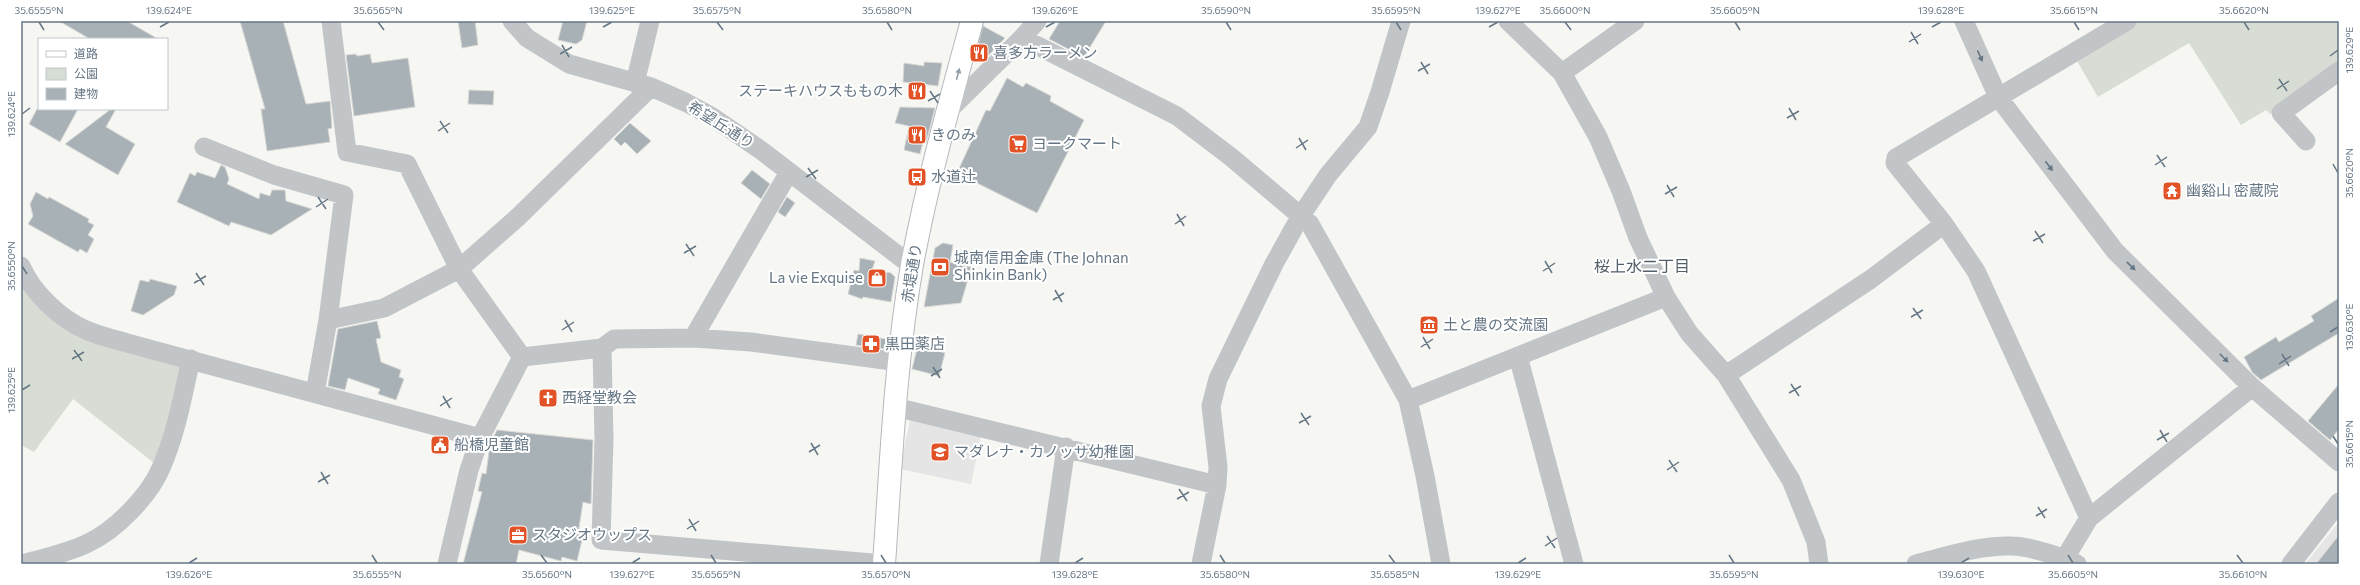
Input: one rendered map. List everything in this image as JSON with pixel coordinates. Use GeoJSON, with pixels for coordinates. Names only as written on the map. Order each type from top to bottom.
{"type":"FeatureCollection","features":[{"type":"Feature","properties":{"kind":"main road","name":"赤堤通り"},"geometry":{"type":"LineString","coordinates":[[884,564],[898,362],[912,266],[948,111],[972,21]]}},
{"type":"Feature","properties":{"kind":"street"},"geometry":{"type":"LineString","coordinates":[[331,21],[347,152],[406,164],[459,269],[522,357]]}},
{"type":"Feature","properties":{"kind":"street","name":"希望丘通り"},"geometry":{"type":"LineString","coordinates":[[512,21],[527,38],[569,64],[643,85],[685,102],[711,116],[789,172],[912,266]]}},
{"type":"Feature","properties":{"kind":"street"},"geometry":{"type":"LineString","coordinates":[[328,320],[384,308],[459,269],[518,217],[643,85],[650,21]]}},
{"type":"Feature","properties":{"kind":"street"},"geometry":{"type":"LineString","coordinates":[[948,111],[1022,38],[1036,21]]}},
{"type":"Feature","properties":{"kind":"street"},"geometry":{"type":"LineString","coordinates":[[1201,564],[1217,485],[1218,467],[1211,406],[1218,379],[1274,264],[1300,217],[1328,175],[1368,127],[1401,21]]}},
{"type":"Feature","properties":{"kind":"street"},"geometry":{"type":"LineString","coordinates":[[1508,21],[1562,73],[1598,137],[1621,191],[1638,238],[1666,297],[1689,333],[1726,375],[1791,480],[1816,542],[1818,564]]}},
{"type":"Feature","properties":{"kind":"street"},"geometry":{"type":"LineString","coordinates":[[1562,73],[1635,21]]}},
{"type":"Feature","properties":{"kind":"street"},"geometry":{"type":"LineString","coordinates":[[1964,21],[1998,97],[2115,251],[2252,387],[2339,462]]}},
{"type":"Feature","properties":{"kind":"street"},"geometry":{"type":"LineString","coordinates":[[2089,518],[1976,271],[1944,224],[1895,163],[1896,158],[2127,21]]}},
{"type":"Feature","properties":{"kind":"street"},"geometry":{"type":"LineString","coordinates":[[1022,38],[1177,116],[1231,157],[1310,224],[1408,400],[1425,476],[1441,564]]}},
{"type":"Feature","properties":{"kind":"street"},"geometry":{"type":"LineString","coordinates":[[2306,141],[2281,113],[2339,71]]}},
{"type":"Feature","properties":{"kind":"street"},"geometry":{"type":"LineString","coordinates":[[204,147],[274,175],[344,195],[328,320],[315,393]]}},
{"type":"Feature","properties":{"kind":"street"},"geometry":{"type":"LineString","coordinates":[[693,338],[789,172]]}},
{"type":"Feature","properties":{"kind":"street"},"geometry":{"type":"LineString","coordinates":[[1726,375],[1871,279],[1944,224]]}},
{"type":"Feature","properties":{"kind":"street"},"geometry":{"type":"LineString","coordinates":[[21,266],[26,277],[48,304],[85,330],[480,438]]}},
{"type":"Feature","properties":{"kind":"street"},"geometry":{"type":"LineString","coordinates":[[1408,400],[1666,297]]}},
{"type":"Feature","properties":{"kind":"street"},"geometry":{"type":"LineString","coordinates":[[522,357],[602,348],[614,339],[693,338],[751,342],[898,362]]}},
{"type":"Feature","properties":{"kind":"street"},"geometry":{"type":"LineString","coordinates":[[602,348],[604,439],[600,540],[728,558],[884,564]]}},
{"type":"Feature","properties":{"kind":"street"},"geometry":{"type":"LineString","coordinates":[[1518,356],[1574,564]]}},
{"type":"Feature","properties":{"kind":"street"},"geometry":{"type":"LineString","coordinates":[[447,564],[469,470],[480,438],[522,357]]}},
{"type":"Feature","properties":{"kind":"street"},"geometry":{"type":"LineString","coordinates":[[22,564],[88,543],[108,531],[136,505],[161,469],[180,405],[191,360]]}},
{"type":"Feature","properties":{"kind":"street"},"geometry":{"type":"LineString","coordinates":[[1916,564],[1981,548],[2014,546],[2061,560],[2089,518],[2252,387]]}},
{"type":"Feature","properties":{"kind":"street"},"geometry":{"type":"LineString","coordinates":[[895,407],[1066,447],[1217,485]]}},
{"type":"Feature","properties":{"kind":"street"},"geometry":{"type":"LineString","coordinates":[[1049,564],[1066,447]]}},
{"type":"Feature","properties":{"kind":"street"},"geometry":{"type":"LineString","coordinates":[[2291,564],[2339,502]]}},
{"type":"Feature","properties":{"kind":"shaded area","name":"マダレナ・カノッサ幼稚園"},"geometry":{"type":"Polygon","coordinates":[[[910,420],[981,435],[971,484],[900,469],[910,420]]]}},
{"type":"Feature","properties":{"kind":"shaded area"},"geometry":{"type":"Polygon","coordinates":[[[2339,522],[2339,564],[2305,564],[2339,522]]]}},
{"type":"Feature","properties":{"kind":"green space"},"geometry":{"type":"Polygon","coordinates":[[[2134,21],[2339,21],[2339,65],[2270,114],[2266,110],[2241,125],[2189,43],[2098,97],[2074,56],[2134,21]]]}},
{"type":"Feature","properties":{"kind":"green space"},"geometry":{"type":"Polygon","coordinates":[[[21,279],[46,306],[188,361],[159,467],[73,399],[34,452],[21,445],[21,279]]]}},
{"type":"Feature","properties":{"kind":"building"},"geometry":{"type":"Polygon","coordinates":[[[59,21],[127,21],[156,38],[88,38],[59,21]]]}},
{"type":"Feature","properties":{"kind":"building"},"geometry":{"type":"Polygon","coordinates":[[[240,21],[283,21],[306,104],[330,101],[332,128],[328,129],[330,142],[267,151],[261,109],[265,109],[240,21]]]}},
{"type":"Feature","properties":{"kind":"building"},"geometry":{"type":"Polygon","coordinates":[[[458,21],[475,21],[478,45],[462,48],[458,21]]]}},
{"type":"Feature","properties":{"kind":"building"},"geometry":{"type":"Polygon","coordinates":[[[563,21],[587,21],[582,40],[576,44],[558,40],[563,21]]]}},
{"type":"Feature","properties":{"kind":"building"},"geometry":{"type":"Polygon","coordinates":[[[1060,21],[1106,21],[1084,57],[1049,39],[1060,21]]]}},
{"type":"Feature","properties":{"kind":"building"},"geometry":{"type":"Polygon","coordinates":[[[983,26],[1005,38],[985,59],[975,56],[983,26]]]}},
{"type":"Feature","properties":{"kind":"building"},"geometry":{"type":"Polygon","coordinates":[[[356,54],[357,56],[370,54],[372,63],[408,58],[415,107],[354,116],[346,55],[356,54]]]}},
{"type":"Feature","properties":{"kind":"building"},"geometry":{"type":"Polygon","coordinates":[[[924,62],[942,63],[938,86],[903,82],[904,63],[924,66],[924,62]]]}},
{"type":"Feature","properties":{"kind":"building"},"geometry":{"type":"Polygon","coordinates":[[[1007,78],[1023,87],[1026,83],[1051,96],[1050,101],[1084,120],[1037,213],[957,173],[986,110],[990,111],[1007,78]]]}},
{"type":"Feature","properties":{"kind":"building"},"geometry":{"type":"Polygon","coordinates":[[[469,90],[494,91],[493,105],[468,104],[469,90]]]}},
{"type":"Feature","properties":{"kind":"building"},"geometry":{"type":"Polygon","coordinates":[[[900,107],[935,108],[926,143],[923,142],[920,154],[904,150],[909,126],[895,123],[900,107]]]}},
{"type":"Feature","properties":{"kind":"building"},"geometry":{"type":"Polygon","coordinates":[[[37,109],[77,110],[60,142],[29,124],[37,109]]]}},
{"type":"Feature","properties":{"kind":"building"},"geometry":{"type":"Polygon","coordinates":[[[110,110],[115,110],[106,127],[135,144],[118,175],[65,144],[110,110]]]}},
{"type":"Feature","properties":{"kind":"building"},"geometry":{"type":"Polygon","coordinates":[[[630,123],[651,141],[637,154],[625,142],[621,146],[614,139],[630,123]]]}},
{"type":"Feature","properties":{"kind":"building"},"geometry":{"type":"Polygon","coordinates":[[[221,165],[225,167],[229,179],[227,184],[259,199],[260,193],[270,196],[272,190],[285,190],[286,201],[312,209],[271,235],[231,222],[229,226],[177,202],[190,173],[195,176],[197,172],[215,178],[221,165]]]}},
{"type":"Feature","properties":{"kind":"building"},"geometry":{"type":"Polygon","coordinates":[[[752,170],[770,184],[761,199],[741,183],[752,170]]]}},
{"type":"Feature","properties":{"kind":"building"},"geometry":{"type":"Polygon","coordinates":[[[36,192],[48,199],[49,197],[89,219],[88,222],[94,225],[88,235],[94,239],[87,253],[80,249],[78,252],[28,224],[33,216],[30,204],[36,192]]]}},
{"type":"Feature","properties":{"kind":"building"},"geometry":{"type":"Polygon","coordinates":[[[787,197],[795,203],[785,217],[778,212],[787,197]]]}},
{"type":"Feature","properties":{"kind":"building"},"geometry":{"type":"Polygon","coordinates":[[[943,243],[953,245],[950,262],[971,267],[961,303],[924,307],[935,248],[943,243]]]}},
{"type":"Feature","properties":{"kind":"building"},"geometry":{"type":"Polygon","coordinates":[[[860,258],[875,261],[872,270],[891,273],[895,277],[891,302],[863,297],[862,299],[848,294],[854,270],[859,271],[860,258]]]}},
{"type":"Feature","properties":{"kind":"building"},"geometry":{"type":"Polygon","coordinates":[[[150,279],[177,286],[174,295],[143,315],[131,311],[140,280],[149,282],[150,279]]]}},
{"type":"Feature","properties":{"kind":"building"},"geometry":{"type":"Polygon","coordinates":[[[2339,298],[2339,333],[2261,380],[2252,372],[2244,357],[2276,337],[2279,342],[2314,321],[2311,316],[2339,298]]]}},
{"type":"Feature","properties":{"kind":"building"},"geometry":{"type":"Polygon","coordinates":[[[377,321],[381,338],[376,339],[381,362],[401,370],[399,377],[404,379],[396,400],[378,394],[380,389],[348,378],[345,390],[328,386],[338,329],[377,321]]]}},
{"type":"Feature","properties":{"kind":"building"},"geometry":{"type":"Polygon","coordinates":[[[858,334],[886,339],[885,349],[856,345],[858,334]]]}},
{"type":"Feature","properties":{"kind":"building"},"geometry":{"type":"Polygon","coordinates":[[[918,345],[945,353],[939,376],[912,369],[918,345]]]}},
{"type":"Feature","properties":{"kind":"building"},"geometry":{"type":"Polygon","coordinates":[[[2339,384],[2339,429],[2330,440],[2308,421],[2339,384]]]}},
{"type":"Feature","properties":{"kind":"building"},"geometry":{"type":"Polygon","coordinates":[[[497,430],[593,440],[591,504],[583,502],[578,534],[583,536],[577,561],[562,557],[561,561],[519,550],[516,564],[463,564],[482,492],[478,491],[482,473],[486,474],[490,444],[497,430]]]}},
{"type":"Feature","properties":{"kind":"building"},"geometry":{"type":"Polygon","coordinates":[[[2339,535],[2339,564],[2316,564],[2339,535]]]}},
{"type":"Feature","properties":{"kind":"place","name":"喜多方ラーメン"},"geometry":{"type":"Point","coordinates":[979,53]}},
{"type":"Feature","properties":{"kind":"place","name":"ステーキハウスももの木"},"geometry":{"type":"Point","coordinates":[917,91]}},
{"type":"Feature","properties":{"kind":"place","name":"きのみ"},"geometry":{"type":"Point","coordinates":[917,135]}},
{"type":"Feature","properties":{"kind":"place","name":"ヨークマート"},"geometry":{"type":"Point","coordinates":[1018,144]}},
{"type":"Feature","properties":{"kind":"place","name":"水道辻"},"geometry":{"type":"Point","coordinates":[917,177]}},
{"type":"Feature","properties":{"kind":"place","name":"幽谿山 密蔵院"},"geometry":{"type":"Point","coordinates":[2172,191]}},
{"type":"Feature","properties":{"kind":"place","name":"城南信用金庫 (The Johnan Shinkin Bank)"},"geometry":{"type":"Point","coordinates":[940,267]}},
{"type":"Feature","properties":{"kind":"place","name":"La vie Exquise"},"geometry":{"type":"Point","coordinates":[877,278]}},
{"type":"Feature","properties":{"kind":"place","name":"土と農の交流園"},"geometry":{"type":"Point","coordinates":[1429,325]}},
{"type":"Feature","properties":{"kind":"place","name":"黒田薬店"},"geometry":{"type":"Point","coordinates":[871,344]}},
{"type":"Feature","properties":{"kind":"place","name":"西経堂教会"},"geometry":{"type":"Point","coordinates":[548,398]}},
{"type":"Feature","properties":{"kind":"place","name":"船橋児童館"},"geometry":{"type":"Point","coordinates":[440,445]}},
{"type":"Feature","properties":{"kind":"place","name":"マダレナ・カノッサ幼稚園"},"geometry":{"type":"Point","coordinates":[940,452]}},
{"type":"Feature","properties":{"kind":"place","name":"スタジオウップス"},"geometry":{"type":"Point","coordinates":[518,535]}},
{"type":"Feature","properties":{"kind":"district","name":"桜上水二丁目"},"geometry":{"type":"Point","coordinates":[1642,266]}}]}
